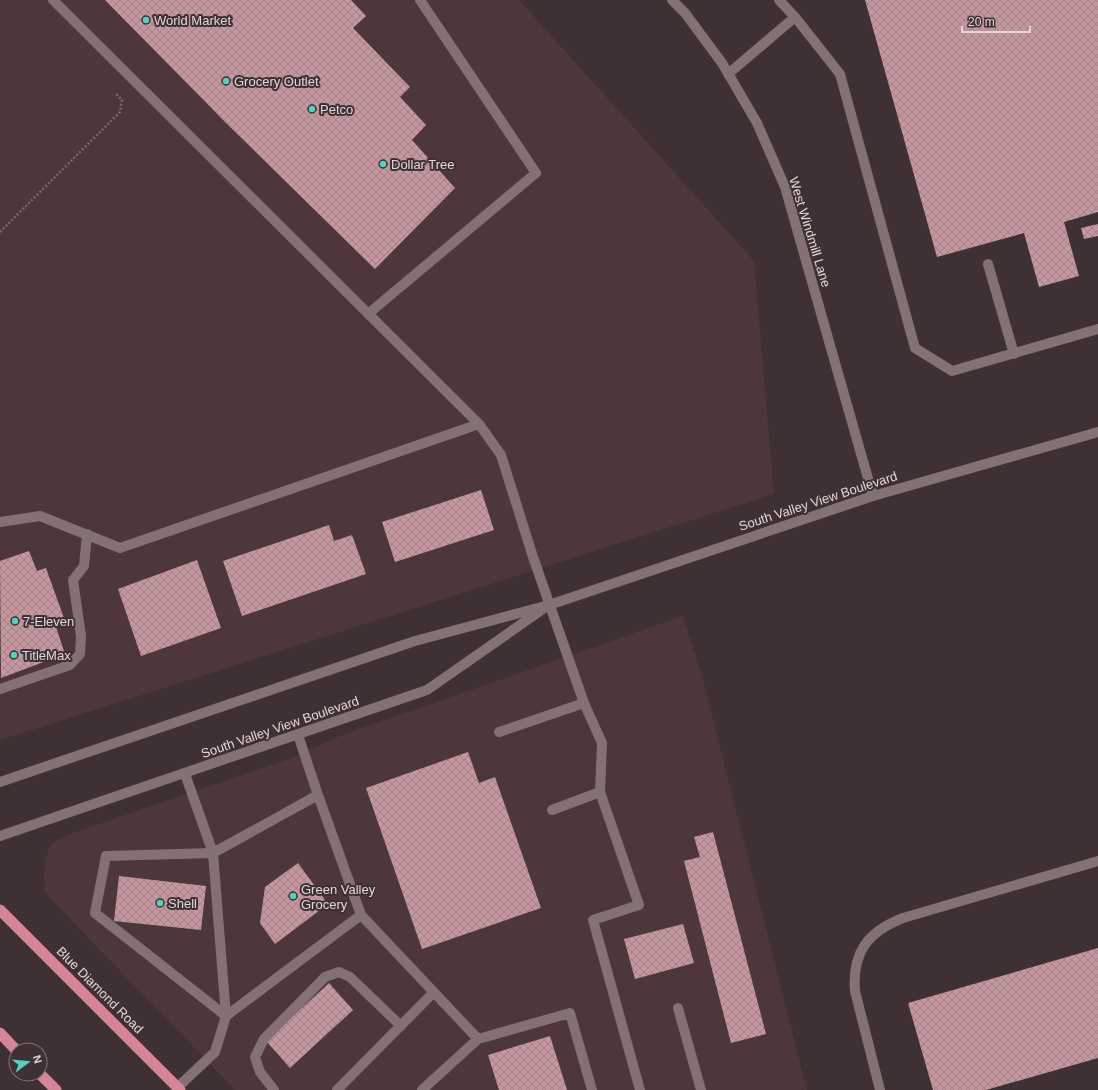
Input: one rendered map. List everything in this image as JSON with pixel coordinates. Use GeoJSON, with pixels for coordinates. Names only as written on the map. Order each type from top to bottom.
{"type":"FeatureCollection","features":[{"type":"Feature","properties":{"kind":"highway","name":"Blue Diamond Road"},"geometry":{"type":"LineString","coordinates":[[0,910],[179,1089]]}},
{"type":"Feature","properties":{"kind":"highway"},"geometry":{"type":"LineString","coordinates":[[0,1033],[8,1042]]}},
{"type":"Feature","properties":{"kind":"highway"},"geometry":{"type":"LineString","coordinates":[[48,1082],[56,1090]]}},
{"type":"Feature","properties":{"kind":"main road"},"geometry":{"type":"LineString","coordinates":[[53,0],[479,424],[501,455],[549,605],[584,704],[602,743],[600,792],[639,905],[592,920],[640,1090]]}},
{"type":"Feature","properties":{"kind":"main road"},"geometry":{"type":"LineString","coordinates":[[368,314],[536,173],[420,0]]}},
{"type":"Feature","properties":{"kind":"main road","name":"West Windmill Lane"},"geometry":{"type":"LineString","coordinates":[[672,0],[685,13],[728,74],[757,123],[785,187],[873,496]]}},
{"type":"Feature","properties":{"kind":"main road"},"geometry":{"type":"LineString","coordinates":[[779,0],[795,17],[840,74],[914,348],[952,371],[1098,329]]}},
{"type":"Feature","properties":{"kind":"main road"},"geometry":{"type":"LineString","coordinates":[[790,0],[795,17]]}},
{"type":"Feature","properties":{"kind":"main road"},"geometry":{"type":"LineString","coordinates":[[728,74],[795,17]]}},
{"type":"Feature","properties":{"kind":"main road"},"geometry":{"type":"LineString","coordinates":[[988,264],[1014,354]]}},
{"type":"Feature","properties":{"kind":"main road"},"geometry":{"type":"LineString","coordinates":[[0,522],[40,516],[120,548],[479,424]]}},
{"type":"Feature","properties":{"kind":"main road","name":"South Valley View Boulevard"},"geometry":{"type":"LineString","coordinates":[[0,782],[415,641],[549,605],[873,496],[1098,432]]}},
{"type":"Feature","properties":{"kind":"main road"},"geometry":{"type":"LineString","coordinates":[[0,689],[70,665],[80,654],[81,636],[73,580],[84,566],[87,534]]}},
{"type":"Feature","properties":{"kind":"main road","name":"South Valley View Boulevard"},"geometry":{"type":"LineString","coordinates":[[0,836],[427,690],[549,605]]}},
{"type":"Feature","properties":{"kind":"main road"},"geometry":{"type":"LineString","coordinates":[[499,732],[584,704]]}},
{"type":"Feature","properties":{"kind":"main road"},"geometry":{"type":"LineString","coordinates":[[298,735],[361,915],[478,1039]]}},
{"type":"Feature","properties":{"kind":"main road"},"geometry":{"type":"LineString","coordinates":[[179,1089],[215,1052],[226,1016],[213,854],[184,774]]}},
{"type":"Feature","properties":{"kind":"main road"},"geometry":{"type":"LineString","coordinates":[[552,810],[600,792]]}},
{"type":"Feature","properties":{"kind":"main road"},"geometry":{"type":"LineString","coordinates":[[226,1016],[95,913],[106,856],[213,854],[318,795]]}},
{"type":"Feature","properties":{"kind":"main road"},"geometry":{"type":"LineString","coordinates":[[880,1090],[855,991],[854,975],[857,960],[863,948],[875,932],[888,924],[903,918],[1098,861]]}},
{"type":"Feature","properties":{"kind":"main road"},"geometry":{"type":"LineString","coordinates":[[226,1016],[361,915]]}},
{"type":"Feature","properties":{"kind":"main road"},"geometry":{"type":"LineString","coordinates":[[274,1090],[260,1072],[255,1057],[264,1039],[325,977],[339,972],[350,977],[400,1026]]}},
{"type":"Feature","properties":{"kind":"main road"},"geometry":{"type":"LineString","coordinates":[[337,1090],[434,992]]}},
{"type":"Feature","properties":{"kind":"main road"},"geometry":{"type":"LineString","coordinates":[[678,1008],[701,1090]]}},
{"type":"Feature","properties":{"kind":"main road"},"geometry":{"type":"LineString","coordinates":[[422,1090],[478,1039],[570,1013],[592,1090]]}},
{"type":"Feature","properties":{"kind":"path"},"geometry":{"type":"LineString","coordinates":[[0,232],[120,112],[122,100],[115,93]]}},
{"type":"Feature","properties":{"kind":"shaded area"},"geometry":{"type":"Polygon","coordinates":[[[0,0],[519,0],[754,261],[774,494],[0,740],[0,0]]]}},
{"type":"Feature","properties":{"kind":"shaded area"},"geometry":{"type":"Polygon","coordinates":[[[683,616],[701,673],[807,1090],[235,1090],[45,893],[44,871],[46,857],[51,844],[67,835],[294,757],[342,735],[683,616]]]}},
{"type":"Feature","properties":{"kind":"building"},"geometry":{"type":"Polygon","coordinates":[[[105,0],[351,0],[366,16],[353,28],[410,87],[400,97],[426,125],[412,140],[455,188],[375,269],[225,122],[105,0]]]}},
{"type":"Feature","properties":{"kind":"building"},"geometry":{"type":"Polygon","coordinates":[[[865,0],[1098,0],[1098,212],[1064,222],[1079,276],[1039,287],[1024,233],[937,257],[865,0]]]}},
{"type":"Feature","properties":{"kind":"building"},"geometry":{"type":"Polygon","coordinates":[[[1098,224],[1098,236],[1084,239],[1081,228],[1098,224]]]}},
{"type":"Feature","properties":{"kind":"building"},"geometry":{"type":"Polygon","coordinates":[[[481,490],[494,530],[395,562],[382,522],[481,490]]]}},
{"type":"Feature","properties":{"kind":"building"},"geometry":{"type":"Polygon","coordinates":[[[329,525],[334,541],[352,535],[366,574],[242,616],[223,561],[329,525]]]}},
{"type":"Feature","properties":{"kind":"building"},"geometry":{"type":"Polygon","coordinates":[[[29,551],[37,571],[46,568],[65,621],[55,624],[65,654],[1,678],[0,561],[29,551]]]}},
{"type":"Feature","properties":{"kind":"building"},"geometry":{"type":"Polygon","coordinates":[[[197,560],[221,628],[141,656],[118,589],[197,560]]]}},
{"type":"Feature","properties":{"kind":"building"},"geometry":{"type":"Polygon","coordinates":[[[468,752],[479,783],[495,777],[541,908],[422,949],[366,788],[468,752]]]}},
{"type":"Feature","properties":{"kind":"building"},"geometry":{"type":"Polygon","coordinates":[[[713,832],[766,1034],[731,1043],[684,861],[700,857],[694,837],[713,832]]]}},
{"type":"Feature","properties":{"kind":"building","name":"Green Valley Grocery"},"geometry":{"type":"Polygon","coordinates":[[[298,863],[328,904],[275,944],[260,923],[265,887],[298,863]]]}},
{"type":"Feature","properties":{"kind":"building","name":"Shell"},"geometry":{"type":"Polygon","coordinates":[[[119,876],[206,886],[201,930],[114,921],[119,876]]]}},
{"type":"Feature","properties":{"kind":"building"},"geometry":{"type":"Polygon","coordinates":[[[683,924],[694,963],[635,979],[624,939],[683,924]]]}},
{"type":"Feature","properties":{"kind":"building"},"geometry":{"type":"Polygon","coordinates":[[[1098,948],[1098,1058],[986,1090],[933,1090],[908,1003],[1098,948]]]}},
{"type":"Feature","properties":{"kind":"building"},"geometry":{"type":"Polygon","coordinates":[[[329,983],[353,1010],[290,1068],[266,1041],[329,983]]]}},
{"type":"Feature","properties":{"kind":"building"},"geometry":{"type":"Polygon","coordinates":[[[550,1036],[567,1090],[499,1090],[488,1055],[550,1036]]]}},
{"type":"Feature","properties":{"kind":"place","name":"World Market"},"geometry":{"type":"Point","coordinates":[146,20]}},
{"type":"Feature","properties":{"kind":"place","name":"Grocery Outlet"},"geometry":{"type":"Point","coordinates":[226,81]}},
{"type":"Feature","properties":{"kind":"place","name":"Petco"},"geometry":{"type":"Point","coordinates":[312,109]}},
{"type":"Feature","properties":{"kind":"place","name":"Dollar Tree"},"geometry":{"type":"Point","coordinates":[383,164]}},
{"type":"Feature","properties":{"kind":"place","name":"7-Eleven"},"geometry":{"type":"Point","coordinates":[15,621]}},
{"type":"Feature","properties":{"kind":"place","name":"TitleMax"},"geometry":{"type":"Point","coordinates":[14,655]}},
{"type":"Feature","properties":{"kind":"place","name":"Green Valley Grocery"},"geometry":{"type":"Point","coordinates":[293,896]}},
{"type":"Feature","properties":{"kind":"place","name":"Shell"},"geometry":{"type":"Point","coordinates":[160,903]}}]}
